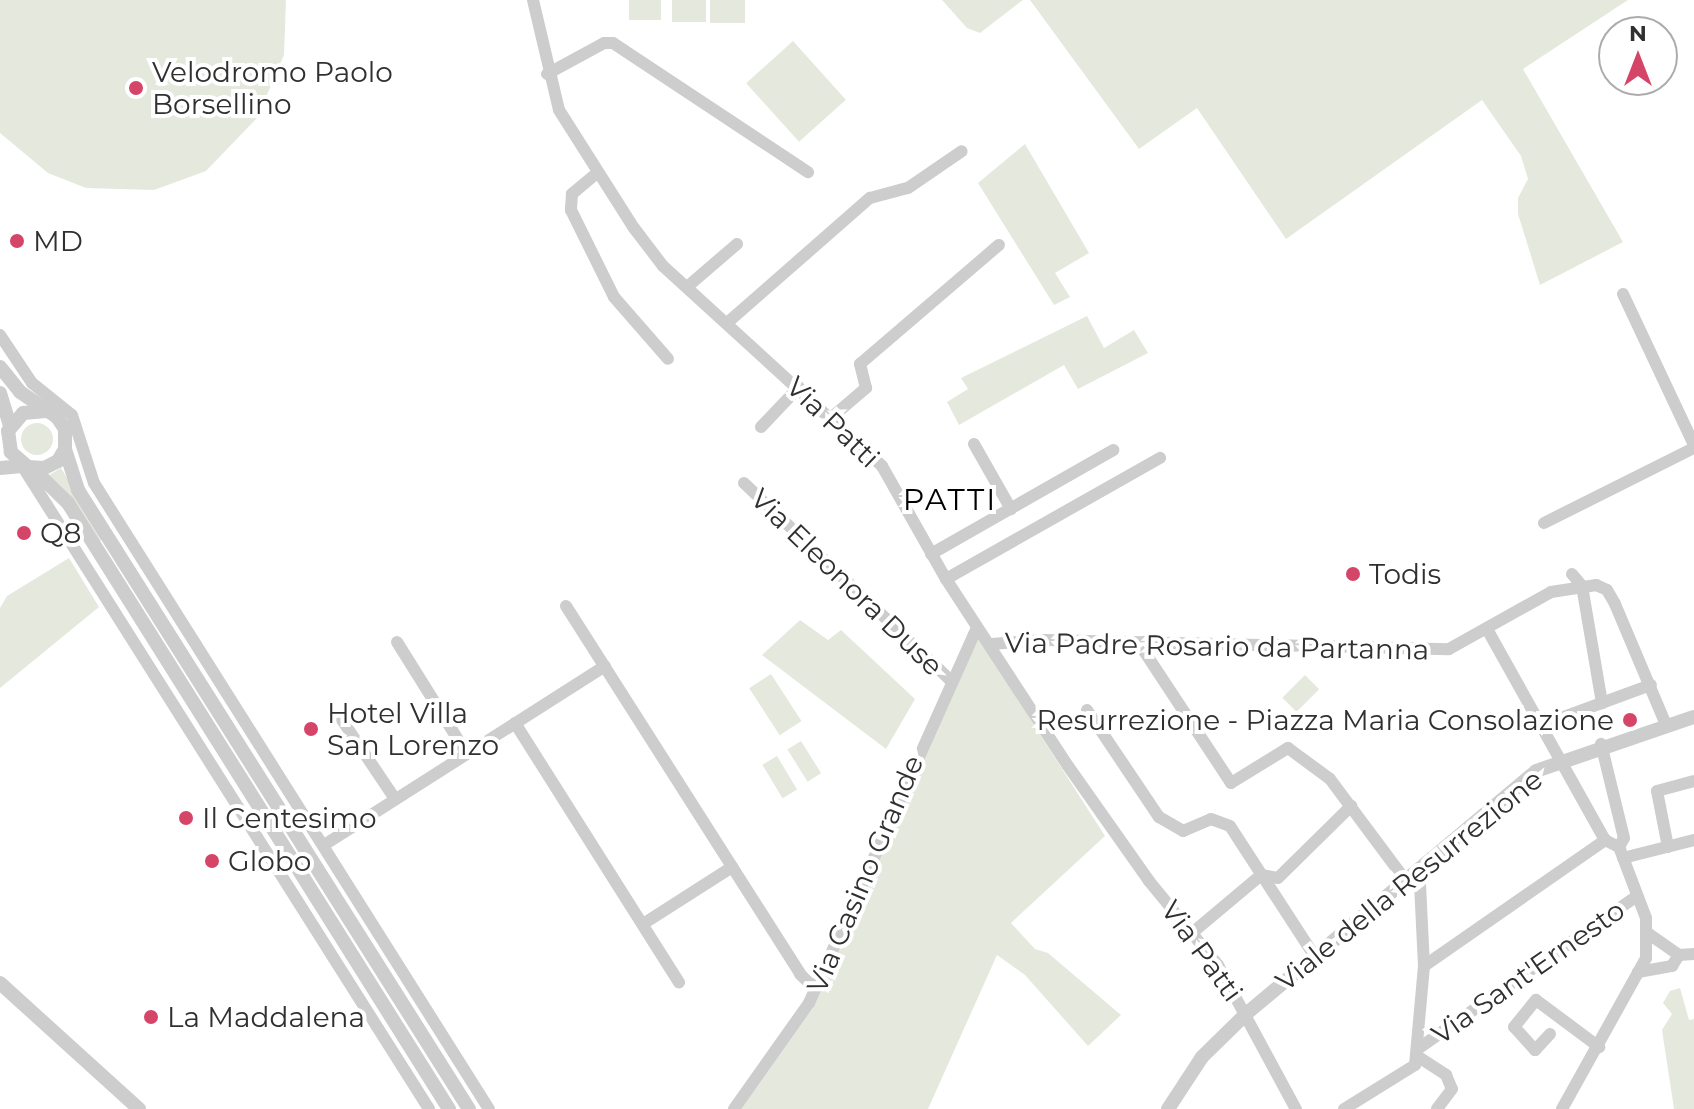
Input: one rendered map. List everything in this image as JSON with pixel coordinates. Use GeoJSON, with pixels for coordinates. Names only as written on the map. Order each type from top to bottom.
{"type":"FeatureCollection","features":[{"type":"Feature","properties":{"kind":"street","name":"Via Patti"},"geometry":{"type":"LineString","coordinates":[[533,0],[547,74],[559,110],[597,173],[663,266],[832,417],[882,466],[977,628],[991,644],[1115,834],[1192,933],[1247,1013],[1296,1109]]}},
{"type":"Feature","properties":{"kind":"street"},"geometry":{"type":"LineString","coordinates":[[547,74],[604,43],[613,43],[808,172]]}},
{"type":"Feature","properties":{"kind":"street"},"geometry":{"type":"LineString","coordinates":[[727,323],[870,198],[908,188],[962,151]]}},
{"type":"Feature","properties":{"kind":"street"},"geometry":{"type":"LineString","coordinates":[[597,173],[570,197],[572,214],[620,306],[668,359]]}},
{"type":"Feature","properties":{"kind":"street"},"geometry":{"type":"LineString","coordinates":[[687,287],[737,244]]}},
{"type":"Feature","properties":{"kind":"street"},"geometry":{"type":"LineString","coordinates":[[832,417],[866,388],[860,364],[999,245]]}},
{"type":"Feature","properties":{"kind":"street"},"geometry":{"type":"LineString","coordinates":[[1544,523],[1694,447],[1623,294]]}},
{"type":"Feature","properties":{"kind":"street"},"geometry":{"type":"LineString","coordinates":[[0,335],[32,383],[72,415],[87,469],[489,1109]]}},
{"type":"Feature","properties":{"kind":"street"},"geometry":{"type":"LineString","coordinates":[[0,367],[25,397],[63,425],[72,479],[469,1109]]}},
{"type":"Feature","properties":{"kind":"street"},"geometry":{"type":"LineString","coordinates":[[761,427],[799,387]]}},
{"type":"Feature","properties":{"kind":"street"},"geometry":{"type":"LineString","coordinates":[[0,393],[9,431],[24,465],[429,1109]]}},
{"type":"Feature","properties":{"kind":"street"},"geometry":{"type":"LineString","coordinates":[[0,452],[9,431],[23,413],[46,411]]}},
{"type":"Feature","properties":{"kind":"street"},"geometry":{"type":"LineString","coordinates":[[974,444],[1011,509]]}},
{"type":"Feature","properties":{"kind":"street"},"geometry":{"type":"LineString","coordinates":[[0,468],[51,466],[65,449]]}},
{"type":"Feature","properties":{"kind":"street"},"geometry":{"type":"LineString","coordinates":[[931,554],[1113,450]]}},
{"type":"Feature","properties":{"kind":"street"},"geometry":{"type":"LineString","coordinates":[[946,579],[1160,458]]}},
{"type":"Feature","properties":{"kind":"street"},"geometry":{"type":"LineString","coordinates":[[24,465],[62,495],[449,1109]]}},
{"type":"Feature","properties":{"kind":"street","name":"Via Eleonora Duse"},"geometry":{"type":"LineString","coordinates":[[744,483],[950,680]]}},
{"type":"Feature","properties":{"kind":"street"},"geometry":{"type":"LineString","coordinates":[[96,518],[146,564]]}},
{"type":"Feature","properties":{"kind":"street"},"geometry":{"type":"LineString","coordinates":[[1572,574],[1582,586],[1602,703]]}},
{"type":"Feature","properties":{"kind":"street"},"geometry":{"type":"LineString","coordinates":[[99,585],[142,622]]}},
{"type":"Feature","properties":{"kind":"street"},"geometry":{"type":"LineString","coordinates":[[1582,586],[1607,590],[1666,725]]}},
{"type":"Feature","properties":{"kind":"street","name":"Via Padre Rosario da Partanna"},"geometry":{"type":"LineString","coordinates":[[991,644],[1143,642],[1449,649],[1551,592],[1582,586]]}},
{"type":"Feature","properties":{"kind":"street"},"geometry":{"type":"LineString","coordinates":[[566,606],[800,974],[815,989]]}},
{"type":"Feature","properties":{"kind":"street","name":"Via Casino Grande"},"geometry":{"type":"LineString","coordinates":[[734,1109],[815,989],[950,680],[977,628]]}},
{"type":"Feature","properties":{"kind":"street"},"geometry":{"type":"LineString","coordinates":[[1487,629],[1605,840],[1621,852],[1668,847],[1694,840]]}},
{"type":"Feature","properties":{"kind":"street"},"geometry":{"type":"LineString","coordinates":[[397,642],[467,754]]}},
{"type":"Feature","properties":{"kind":"street"},"geometry":{"type":"LineString","coordinates":[[1143,642],[1144,651],[1231,783],[1288,748],[1330,779],[1410,878],[1420,884],[1424,966],[1418,1052],[1446,1075],[1452,1089],[1437,1109]]}},
{"type":"Feature","properties":{"kind":"street"},"geometry":{"type":"LineString","coordinates":[[324,845],[605,666]]}},
{"type":"Feature","properties":{"kind":"street"},"geometry":{"type":"LineString","coordinates":[[1542,725],[1651,685]]}},
{"type":"Feature","properties":{"kind":"street"},"geometry":{"type":"LineString","coordinates":[[1087,710],[1159,817],[1183,831],[1211,819],[1225,822],[1315,957]]}},
{"type":"Feature","properties":{"kind":"street","name":"Viale della Resurrezione"},"geometry":{"type":"LineString","coordinates":[[1168,1109],[1202,1057],[1247,1013],[1536,771],[1601,744],[1694,717]]}},
{"type":"Feature","properties":{"kind":"street"},"geometry":{"type":"LineString","coordinates":[[342,720],[395,799]]}},
{"type":"Feature","properties":{"kind":"street"},"geometry":{"type":"LineString","coordinates":[[515,723],[679,982]]}},
{"type":"Feature","properties":{"kind":"street"},"geometry":{"type":"LineString","coordinates":[[1562,1109],[1646,958],[1646,932],[1621,852],[1624,838],[1601,744]]}},
{"type":"Feature","properties":{"kind":"street"},"geometry":{"type":"LineString","coordinates":[[1668,847],[1657,791],[1694,781]]}},
{"type":"Feature","properties":{"kind":"street"},"geometry":{"type":"LineString","coordinates":[[1261,875],[1278,878],[1351,806]]}},
{"type":"Feature","properties":{"kind":"street"},"geometry":{"type":"LineString","coordinates":[[1424,966],[1605,840]]}},
{"type":"Feature","properties":{"kind":"street"},"geometry":{"type":"LineString","coordinates":[[643,924],[732,867]]}},
{"type":"Feature","properties":{"kind":"street"},"geometry":{"type":"LineString","coordinates":[[1192,933],[1261,875]]}},
{"type":"Feature","properties":{"kind":"street","name":"Via Sant'Ernesto"},"geometry":{"type":"LineString","coordinates":[[1344,1109],[1415,1065],[1418,1052],[1637,896]]}},
{"type":"Feature","properties":{"kind":"street"},"geometry":{"type":"LineString","coordinates":[[1646,932],[1679,955],[1694,954]]}},
{"type":"Feature","properties":{"kind":"street"},"geometry":{"type":"LineString","coordinates":[[1638,972],[1672,966],[1679,955]]}},
{"type":"Feature","properties":{"kind":"street"},"geometry":{"type":"LineString","coordinates":[[0,983],[139,1109]]}},
{"type":"Feature","properties":{"kind":"street"},"geometry":{"type":"LineString","coordinates":[[1550,1034],[1535,1050],[1514,1027],[1536,1000],[1599,1047]]}},
{"type":"Feature","properties":{"kind":"shaded area","name":"Velodromo Paolo Borsellino"},"geometry":{"type":"Polygon","coordinates":[[[0,0],[286,0],[284,55],[257,118],[206,171],[154,190],[86,188],[48,173],[0,133],[0,0]]]}},
{"type":"Feature","properties":{"kind":"shaded area"},"geometry":{"type":"Polygon","coordinates":[[[629,0],[661,0],[661,20],[629,20],[629,0]]]}},
{"type":"Feature","properties":{"kind":"shaded area"},"geometry":{"type":"Polygon","coordinates":[[[672,0],[706,0],[706,22],[672,22],[672,0]]]}},
{"type":"Feature","properties":{"kind":"shaded area"},"geometry":{"type":"Polygon","coordinates":[[[710,0],[745,0],[745,23],[710,23],[710,0]]]}},
{"type":"Feature","properties":{"kind":"shaded area"},"geometry":{"type":"Polygon","coordinates":[[[942,0],[1023,0],[980,33],[967,28],[942,0]]]}},
{"type":"Feature","properties":{"kind":"shaded area"},"geometry":{"type":"Polygon","coordinates":[[[1030,0],[1628,0],[1604,16],[1598,16],[1598,20],[1523,69],[1623,242],[1540,285],[1518,214],[1518,198],[1528,179],[1521,156],[1482,100],[1286,239],[1197,108],[1139,149],[1030,0]]]}},
{"type":"Feature","properties":{"kind":"shaded area"},"geometry":{"type":"Polygon","coordinates":[[[793,41],[846,100],[799,142],[746,83],[793,41]]]}},
{"type":"Feature","properties":{"kind":"shaded area"},"geometry":{"type":"Polygon","coordinates":[[[1025,144],[1089,253],[1055,273],[1070,297],[1054,305],[978,183],[1025,144]]]}},
{"type":"Feature","properties":{"kind":"shaded area"},"geometry":{"type":"Polygon","coordinates":[[[1087,316],[1104,348],[1134,330],[1148,353],[1078,389],[1064,365],[959,425],[947,402],[968,389],[961,378],[1087,316]]]}},
{"type":"Feature","properties":{"kind":"shaded area"},"geometry":{"type":"Polygon","coordinates":[[[37,423],[49,427],[53,439],[49,451],[37,455],[25,451],[21,439],[25,427],[37,423]]]}},
{"type":"Feature","properties":{"kind":"shaded area"},"geometry":{"type":"Polygon","coordinates":[[[61,468],[103,539],[100,541],[49,475],[61,468]]]}},
{"type":"Feature","properties":{"kind":"shaded area"},"geometry":{"type":"Polygon","coordinates":[[[69,558],[99,607],[0,688],[0,608],[7,596],[69,558]]]}},
{"type":"Feature","properties":{"kind":"shaded area"},"geometry":{"type":"Polygon","coordinates":[[[800,620],[828,640],[841,630],[915,699],[886,749],[762,655],[800,620]]]}},
{"type":"Feature","properties":{"kind":"shaded area"},"geometry":{"type":"Polygon","coordinates":[[[977,636],[1105,836],[1011,923],[1035,949],[1048,953],[1121,1015],[1088,1046],[1025,975],[997,955],[928,1109],[741,1109],[813,1008],[977,636]]]}},
{"type":"Feature","properties":{"kind":"shaded area"},"geometry":{"type":"Polygon","coordinates":[[[771,674],[801,721],[780,735],[749,688],[771,674]]]}},
{"type":"Feature","properties":{"kind":"shaded area"},"geometry":{"type":"Polygon","coordinates":[[[1305,675],[1319,689],[1297,712],[1282,698],[1305,675]]]}},
{"type":"Feature","properties":{"kind":"shaded area"},"geometry":{"type":"Polygon","coordinates":[[[801,741],[821,773],[808,782],[787,749],[801,741]]]}},
{"type":"Feature","properties":{"kind":"shaded area"},"geometry":{"type":"Polygon","coordinates":[[[777,756],[797,789],[783,798],[762,765],[777,756]]]}},
{"type":"Feature","properties":{"kind":"shaded area"},"geometry":{"type":"Polygon","coordinates":[[[1680,988],[1689,1020],[1694,1019],[1694,1109],[1674,1109],[1662,1030],[1672,1014],[1663,1003],[1670,991],[1680,988]]]}},
{"type":"Feature","properties":{"kind":"place","name":"Velodromo Paolo Borsellino"},"geometry":{"type":"Point","coordinates":[136,88]}},
{"type":"Feature","properties":{"kind":"place","name":"MD"},"geometry":{"type":"Point","coordinates":[17,241]}},
{"type":"Feature","properties":{"kind":"place","name":"Q8"},"geometry":{"type":"Point","coordinates":[24,533]}},
{"type":"Feature","properties":{"kind":"place","name":"Todis"},"geometry":{"type":"Point","coordinates":[1353,574]}},
{"type":"Feature","properties":{"kind":"place","name":"Resurrezione - Piazza Maria Consolazione"},"geometry":{"type":"Point","coordinates":[1630,720]}},
{"type":"Feature","properties":{"kind":"place","name":"Hotel Villa San Lorenzo"},"geometry":{"type":"Point","coordinates":[311,729]}},
{"type":"Feature","properties":{"kind":"place","name":"Il Centesimo"},"geometry":{"type":"Point","coordinates":[186,818]}},
{"type":"Feature","properties":{"kind":"place","name":"Globo"},"geometry":{"type":"Point","coordinates":[212,861]}},
{"type":"Feature","properties":{"kind":"place","name":"La Maddalena"},"geometry":{"type":"Point","coordinates":[151,1017]}},
{"type":"Feature","properties":{"kind":"district","name":"PATTI"},"geometry":{"type":"Point","coordinates":[950,500]}}]}
